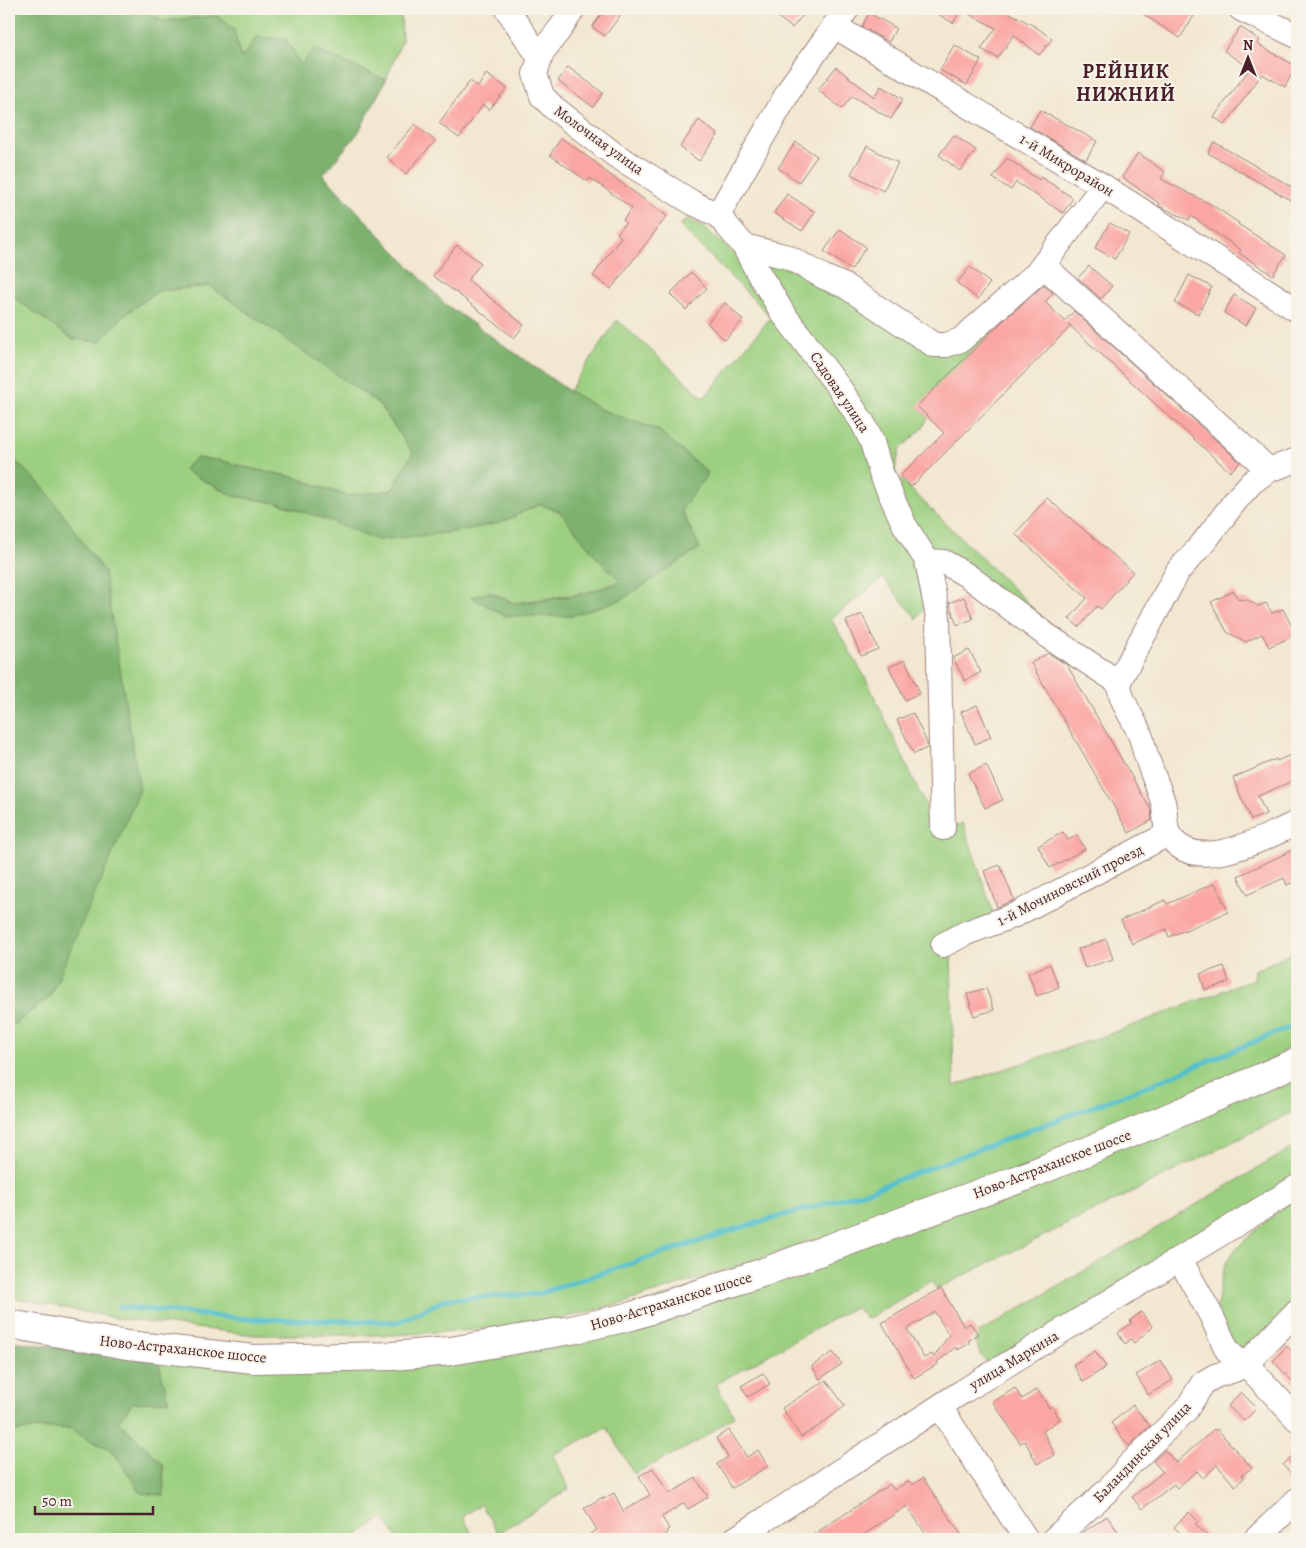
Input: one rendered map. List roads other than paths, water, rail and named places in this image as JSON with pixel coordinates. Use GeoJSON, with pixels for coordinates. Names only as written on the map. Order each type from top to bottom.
{"type":"FeatureCollection","features":[{"type":"Feature","properties":{"kind":"main road","name":"Ново-Астраханское шоссе"},"geometry":{"type":"LineString","coordinates":[[9,1324],[127,1345],[254,1359],[392,1356],[451,1351],[571,1330],[632,1316],[764,1272],[1018,1179],[1158,1122],[1297,1062]]}},
{"type":"Feature","properties":{"kind":"street"},"geometry":{"type":"LineString","coordinates":[[506,9],[540,58]]}},
{"type":"Feature","properties":{"kind":"street"},"geometry":{"type":"LineString","coordinates":[[540,58],[542,52],[573,9]]}},
{"type":"Feature","properties":{"kind":"street"},"geometry":{"type":"LineString","coordinates":[[1241,9],[1297,36]]}},
{"type":"Feature","properties":{"kind":"street"},"geometry":{"type":"LineString","coordinates":[[718,215],[794,82],[841,17]]}},
{"type":"Feature","properties":{"kind":"street","name":"1-й Микрорайон"},"geometry":{"type":"LineString","coordinates":[[841,17],[1297,310]]}},
{"type":"Feature","properties":{"kind":"street","name":"Молочная улица"},"geometry":{"type":"LineString","coordinates":[[540,58],[535,74],[542,96],[554,108],[615,155],[692,203],[718,215]]}},
{"type":"Feature","properties":{"kind":"street"},"geometry":{"type":"LineString","coordinates":[[744,246],[788,257],[824,277],[845,286],[934,345],[946,344],[961,340],[1037,273],[1103,186]]}},
{"type":"Feature","properties":{"kind":"street","name":"Садовая улица"},"geometry":{"type":"LineString","coordinates":[[718,215],[744,246],[782,312],[863,423],[872,442],[881,472],[904,524],[927,561],[938,617],[943,828]]}},
{"type":"Feature","properties":{"kind":"street"},"geometry":{"type":"LineString","coordinates":[[1043,265],[1269,470]]}},
{"type":"Feature","properties":{"kind":"street"},"geometry":{"type":"LineString","coordinates":[[1297,460],[1269,470],[1252,482],[1204,542],[1178,570],[1119,681],[1119,690],[1141,736],[1150,769],[1163,802],[1168,834],[1181,847],[1195,853],[1224,852],[1244,847],[1297,823]]}},
{"type":"Feature","properties":{"kind":"street"},"geometry":{"type":"LineString","coordinates":[[927,561],[944,562],[968,576],[1049,637],[1119,681]]}},
{"type":"Feature","properties":{"kind":"street","name":"1-й Мочиновский проезд"},"geometry":{"type":"LineString","coordinates":[[943,945],[966,933],[1015,915],[1168,834]]}},
{"type":"Feature","properties":{"kind":"street","name":"улица Маркина"},"geometry":{"type":"LineString","coordinates":[[735,1539],[962,1392],[1297,1187]]}},
{"type":"Feature","properties":{"kind":"street"},"geometry":{"type":"LineString","coordinates":[[1179,1260],[1212,1317],[1227,1350],[1246,1364],[1297,1419]]}},
{"type":"Feature","properties":{"kind":"street","name":"Баландинская улица"},"geometry":{"type":"LineString","coordinates":[[1054,1539],[1108,1490],[1128,1465],[1186,1410],[1203,1383],[1246,1364],[1297,1311]]}},
{"type":"Feature","properties":{"kind":"street"},"geometry":{"type":"LineString","coordinates":[[940,1407],[1026,1539]]}},
{"type":"Feature","properties":{"kind":"street"},"geometry":{"type":"LineString","coordinates":[[1256,1539],[1297,1500]]}},
{"type":"Feature","properties":{"kind":"waterway"},"geometry":{"type":"LineString","coordinates":[[119,1307],[249,1319],[398,1322],[446,1299],[538,1294],[736,1229],[868,1191],[1150,1085],[1297,1024]]}},
{"type":"Feature","properties":{"kind":"district","name":"РЕЙНИК НИЖНИЙ"},"geometry":{"type":"Point","coordinates":[1126,82]}}]}
